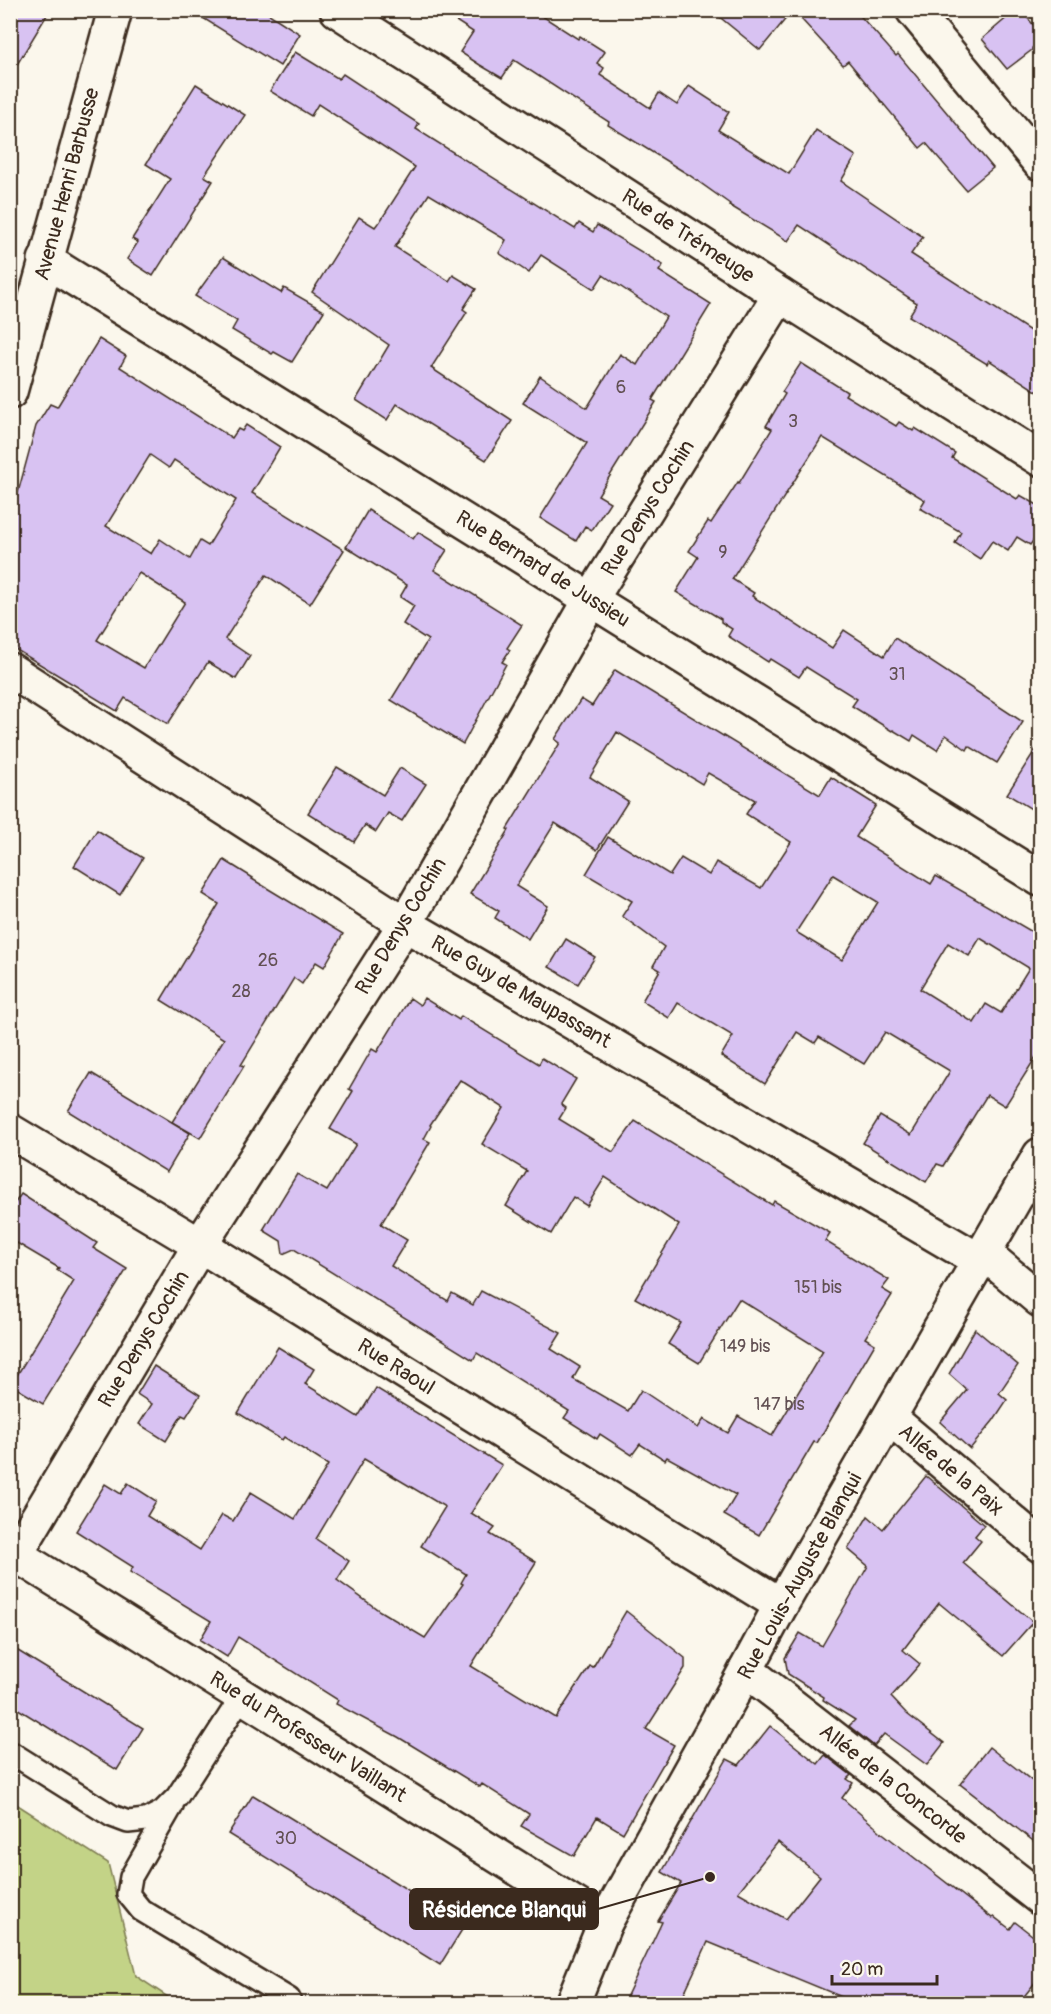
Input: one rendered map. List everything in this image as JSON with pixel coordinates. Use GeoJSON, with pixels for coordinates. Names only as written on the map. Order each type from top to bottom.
{"type":"FeatureCollection","features":[{"type":"Feature","properties":{"kind":"street","name":"Avenue Henri Barbusse"},"geometry":{"type":"LineString","coordinates":[[11,388],[115,10]]}},
{"type":"Feature","properties":{"kind":"street","name":"Rue de Trémeuge"},"geometry":{"type":"LineString","coordinates":[[337,10],[780,296],[1041,459]]}},
{"type":"Feature","properties":{"kind":"street"},"geometry":{"type":"LineString","coordinates":[[913,10],[1041,163]]}},
{"type":"Feature","properties":{"kind":"street","name":"Rue Bernard de Jussieu"},"geometry":{"type":"LineString","coordinates":[[45,260],[1041,879]]}},
{"type":"Feature","properties":{"kind":"street","name":"Rue Denys Cochin"},"geometry":{"type":"LineString","coordinates":[[13,1552],[200,1245],[405,924],[591,599],[780,296]]}},
{"type":"Feature","properties":{"kind":"street","name":"Rue Guy de Maupassant"},"geometry":{"type":"LineString","coordinates":[[10,670],[405,924],[982,1257],[1041,1300]]}},
{"type":"Feature","properties":{"kind":"street","name":"Rue Raoul"},"geometry":{"type":"LineString","coordinates":[[10,1131],[200,1245],[781,1605]]}},
{"type":"Feature","properties":{"kind":"street","name":"Rue Louis-Auguste Blanqui"},"geometry":{"type":"LineString","coordinates":[[572,2004],[605,1923],[781,1605],[1041,1155]]}},
{"type":"Feature","properties":{"kind":"street","name":"Allée de la Paix"},"geometry":{"type":"LineString","coordinates":[[890,1418],[1041,1545]]}},
{"type":"Feature","properties":{"kind":"street","name":"Rue du Professeur Vaillant"},"geometry":{"type":"LineString","coordinates":[[13,1552],[605,1923]]}},
{"type":"Feature","properties":{"kind":"street","name":"Allée de la Concorde"},"geometry":{"type":"LineString","coordinates":[[746,1670],[1041,1898]]}},
{"type":"Feature","properties":{"kind":"lane"},"geometry":{"type":"LineString","coordinates":[[242,1696],[177,1797],[131,1877],[128,1894],[141,1910],[289,2000]]}},
{"type":"Feature","properties":{"kind":"lane"},"geometry":{"type":"LineString","coordinates":[[10,1752],[112,1816],[128,1822],[146,1820],[162,1812],[177,1797]]}},
{"type":"Feature","properties":{"kind":"green space"},"geometry":{"type":"Polygon","coordinates":[[[10,1800],[108,1863],[136,1976],[177,2003],[11,2003],[10,1800]]]}},
{"type":"Feature","properties":{"kind":"building"},"geometry":{"type":"Polygon","coordinates":[[[10,10],[50,10],[10,76],[10,10]]]}},
{"type":"Feature","properties":{"kind":"building"},"geometry":{"type":"Polygon","coordinates":[[[190,10],[263,10],[300,34],[280,66],[190,10]]]}},
{"type":"Feature","properties":{"kind":"building"},"geometry":{"type":"Polygon","coordinates":[[[439,10],[533,10],[578,39],[580,36],[605,52],[597,63],[604,68],[600,75],[650,108],[659,93],[677,105],[689,86],[729,112],[718,130],[789,174],[816,130],[856,156],[841,181],[923,237],[911,254],[1041,338],[1041,394],[989,360],[987,364],[909,316],[917,303],[799,225],[788,241],[729,205],[689,175],[608,125],[609,122],[514,60],[502,78],[480,65],[460,52],[473,32],[439,10]]]}},
{"type":"Feature","properties":{"kind":"building"},"geometry":{"type":"Polygon","coordinates":[[[711,10],[793,10],[760,50],[711,10]]]}},
{"type":"Feature","properties":{"kind":"building"},"geometry":{"type":"Polygon","coordinates":[[[793,10],[855,10],[896,56],[898,54],[993,168],[966,190],[926,143],[920,148],[848,61],[843,65],[793,10]]]}},
{"type":"Feature","properties":{"kind":"building"},"geometry":{"type":"Polygon","coordinates":[[[1016,10],[1021,10],[1041,34],[1041,41],[1007,69],[982,39],[1016,10]]]}},
{"type":"Feature","properties":{"kind":"building"},"geometry":{"type":"Polygon","coordinates":[[[295,52],[339,79],[343,74],[419,124],[416,129],[575,229],[579,223],[593,232],[597,225],[663,265],[659,271],[711,304],[652,400],[656,402],[598,495],[610,502],[592,530],[585,526],[576,541],[540,518],[587,443],[523,403],[540,376],[587,408],[620,354],[637,365],[666,317],[603,275],[594,289],[541,255],[529,273],[499,253],[506,240],[429,194],[395,247],[449,281],[453,275],[476,289],[463,309],[467,312],[431,368],[512,421],[486,460],[397,404],[387,420],[356,400],[389,345],[312,292],[359,217],[375,227],[415,167],[318,104],[311,116],[270,91],[295,52]]]}},
{"type":"Feature","properties":{"kind":"building"},"geometry":{"type":"Polygon","coordinates":[[[196,84],[245,115],[204,176],[213,181],[153,276],[127,259],[138,242],[132,239],[170,179],[146,164],[196,84]]]}},
{"type":"Feature","properties":{"kind":"building"},"geometry":{"type":"Polygon","coordinates":[[[223,257],[281,293],[284,288],[324,311],[292,362],[274,352],[272,354],[232,330],[237,321],[195,296],[223,257]]]}},
{"type":"Feature","properties":{"kind":"building"},"geometry":{"type":"Polygon","coordinates":[[[99,339],[126,356],[120,367],[232,438],[238,429],[242,431],[246,425],[280,447],[252,493],[344,550],[310,604],[266,575],[225,639],[250,656],[236,679],[208,662],[168,724],[125,698],[117,711],[10,646],[10,522],[36,426],[50,404],[57,407],[99,339]],[[150,455],[106,526],[151,554],[160,539],[190,559],[200,541],[208,546],[236,500],[174,460],[169,468],[150,455]],[[139,573],[97,640],[144,668],[185,602],[139,573]]]}},
{"type":"Feature","properties":{"kind":"building"},"geometry":{"type":"Polygon","coordinates":[[[801,363],[847,392],[845,395],[896,426],[899,422],[913,431],[915,428],[955,453],[952,458],[1017,499],[1020,495],[1041,507],[1041,530],[1030,545],[1017,537],[1008,551],[992,541],[980,559],[955,543],[961,532],[920,508],[925,500],[822,437],[732,579],[754,593],[752,596],[832,648],[844,630],[884,656],[895,638],[1023,722],[997,763],[969,746],[967,750],[946,735],[937,750],[914,735],[911,741],[892,731],[852,706],[857,699],[806,667],[799,677],[770,659],[768,662],[728,636],[732,629],[721,622],[721,619],[676,592],[698,557],[689,551],[708,521],[711,523],[739,483],[772,429],[766,426],[785,394],[782,392],[801,363]]]}},
{"type":"Feature","properties":{"kind":"building"},"geometry":{"type":"Polygon","coordinates":[[[368,510],[413,539],[418,532],[447,550],[434,570],[522,625],[507,648],[510,650],[502,662],[506,664],[463,744],[391,700],[428,640],[403,624],[414,606],[400,597],[407,585],[346,547],[368,510]]]}},
{"type":"Feature","properties":{"kind":"building"},"geometry":{"type":"Polygon","coordinates":[[[615,670],[820,795],[831,777],[876,805],[856,837],[931,884],[936,876],[1041,937],[1041,1049],[1005,1106],[987,1095],[943,1166],[937,1164],[926,1182],[863,1143],[880,1116],[911,1135],[950,1071],[885,1032],[864,1064],[819,1037],[815,1043],[797,1032],[765,1084],[721,1056],[733,1036],[678,1003],[669,1018],[642,1001],[660,970],[653,966],[664,947],[622,916],[632,901],[586,874],[608,837],[670,875],[681,858],[709,875],[716,862],[761,888],[791,842],[746,814],[755,800],[708,773],[702,784],[617,732],[590,777],[628,801],[597,850],[555,823],[516,886],[548,906],[528,939],[495,918],[499,911],[470,894],[560,743],[555,739],[581,699],[592,706],[615,670]],[[833,875],[796,932],[842,960],[878,902],[833,875]],[[980,938],[969,956],[948,943],[920,989],[974,1023],[986,1004],[1001,1013],[1029,968],[980,938]]]}},
{"type":"Feature","properties":{"kind":"building"},"geometry":{"type":"Polygon","coordinates":[[[1041,741],[1041,815],[1007,794],[1041,741]]]}},
{"type":"Feature","properties":{"kind":"building"},"geometry":{"type":"Polygon","coordinates":[[[337,767],[383,795],[400,768],[426,784],[402,821],[388,813],[376,832],[365,825],[354,842],[308,813],[337,767]]]}},
{"type":"Feature","properties":{"kind":"building"},"geometry":{"type":"Polygon","coordinates":[[[97,830],[143,858],[120,895],[74,866],[97,830]]]}},
{"type":"Feature","properties":{"kind":"building"},"geometry":{"type":"Polygon","coordinates":[[[224,860],[343,934],[324,967],[316,962],[302,984],[294,978],[200,1138],[172,1122],[224,1039],[161,1000],[219,904],[203,894],[224,860]]]}},
{"type":"Feature","properties":{"kind":"building"},"geometry":{"type":"Polygon","coordinates":[[[566,939],[595,957],[578,984],[549,967],[566,939]]]}},
{"type":"Feature","properties":{"kind":"building"},"geometry":{"type":"Polygon","coordinates":[[[410,998],[420,1005],[424,998],[459,1020],[461,1016],[539,1064],[542,1058],[576,1079],[561,1104],[566,1108],[559,1119],[613,1152],[635,1121],[772,1205],[774,1201],[830,1233],[825,1241],[889,1280],[882,1289],[892,1295],[865,1338],[875,1344],[817,1443],[814,1442],[759,1535],[724,1515],[736,1495],[667,1457],[665,1460],[640,1444],[632,1455],[600,1434],[597,1439],[564,1418],[569,1411],[477,1353],[473,1360],[294,1249],[283,1254],[281,1241],[263,1230],[297,1174],[327,1191],[356,1144],[330,1129],[353,1091],[349,1089],[372,1049],[377,1052],[410,998]],[[460,1080],[430,1125],[424,1139],[430,1142],[381,1224],[407,1240],[391,1266],[448,1301],[452,1293],[473,1305],[481,1291],[561,1333],[551,1349],[580,1367],[573,1379],[628,1411],[641,1390],[698,1428],[704,1419],[728,1433],[738,1416],[772,1436],[823,1351],[739,1299],[699,1363],[668,1344],[681,1323],[635,1298],[679,1225],[605,1177],[587,1206],[573,1197],[551,1234],[506,1206],[527,1171],[482,1144],[504,1108],[460,1080]]]}},
{"type":"Feature","properties":{"kind":"building"},"geometry":{"type":"Polygon","coordinates":[[[91,1073],[190,1133],[167,1172],[68,1111],[91,1073]]]}},
{"type":"Feature","properties":{"kind":"building"},"geometry":{"type":"Polygon","coordinates":[[[21,1194],[97,1243],[93,1248],[127,1269],[43,1404],[11,1385],[74,1281],[57,1270],[59,1268],[10,1239],[10,1210],[21,1194]]]}},
{"type":"Feature","properties":{"kind":"building"},"geometry":{"type":"Polygon","coordinates":[[[975,1329],[1018,1365],[999,1393],[1007,1400],[970,1449],[940,1422],[967,1390],[949,1374],[975,1329]]]}},
{"type":"Feature","properties":{"kind":"building"},"geometry":{"type":"Polygon","coordinates":[[[278,1347],[314,1369],[305,1384],[358,1417],[376,1388],[502,1465],[471,1513],[495,1528],[490,1534],[536,1562],[471,1666],[556,1718],[590,1666],[593,1667],[626,1611],[685,1658],[685,1668],[646,1729],[674,1745],[623,1833],[597,1817],[574,1856],[521,1826],[529,1814],[482,1784],[480,1787],[398,1737],[336,1704],[338,1700],[238,1637],[227,1657],[200,1640],[211,1621],[130,1572],[133,1567],[76,1531],[105,1484],[121,1494],[128,1483],[156,1501],[147,1516],[200,1550],[222,1515],[233,1521],[251,1492],[295,1519],[328,1465],[284,1437],[282,1440],[238,1413],[278,1347]],[[364,1459],[316,1539],[349,1561],[337,1580],[380,1611],[425,1638],[463,1584],[461,1583],[466,1574],[421,1546],[445,1507],[364,1459]]]}},
{"type":"Feature","properties":{"kind":"building"},"geometry":{"type":"Polygon","coordinates":[[[154,1366],[200,1395],[186,1417],[182,1415],[166,1441],[139,1424],[152,1404],[137,1394],[154,1366]]]}},
{"type":"Feature","properties":{"kind":"building"},"geometry":{"type":"Polygon","coordinates":[[[926,1476],[984,1525],[975,1536],[981,1541],[963,1563],[1033,1622],[1003,1656],[939,1603],[903,1650],[920,1664],[891,1697],[907,1714],[944,1743],[927,1765],[884,1734],[874,1746],[849,1726],[855,1720],[788,1674],[785,1658],[800,1633],[822,1646],[868,1566],[848,1549],[868,1516],[883,1529],[926,1476]]]}},
{"type":"Feature","properties":{"kind":"building"},"geometry":{"type":"Polygon","coordinates":[[[10,1646],[143,1728],[117,1770],[10,1704],[10,1646]]]}},
{"type":"Feature","properties":{"kind":"building"},"geometry":{"type":"Polygon","coordinates":[[[770,1726],[818,1764],[825,1755],[851,1775],[847,1779],[853,1783],[842,1798],[880,1831],[992,1918],[994,1917],[1010,1929],[1015,1922],[1041,1942],[1041,1975],[1018,2004],[859,2004],[708,1942],[679,2004],[623,2004],[662,1922],[658,1921],[681,1883],[662,1872],[727,1759],[739,1765],[770,1726]],[[778,1842],[738,1892],[786,1919],[820,1876],[778,1842]]]}},
{"type":"Feature","properties":{"kind":"building"},"geometry":{"type":"Polygon","coordinates":[[[989,1747],[1041,1788],[1041,1847],[960,1784],[989,1747]]]}},
{"type":"Feature","properties":{"kind":"building"},"geometry":{"type":"Polygon","coordinates":[[[253,1795],[465,1925],[440,1965],[228,1834],[253,1795]]]}},
{"type":"Feature","properties":{"kind":"place","name":"Résidence Blanqui"},"geometry":{"type":"Point","coordinates":[710,1877]}}]}
